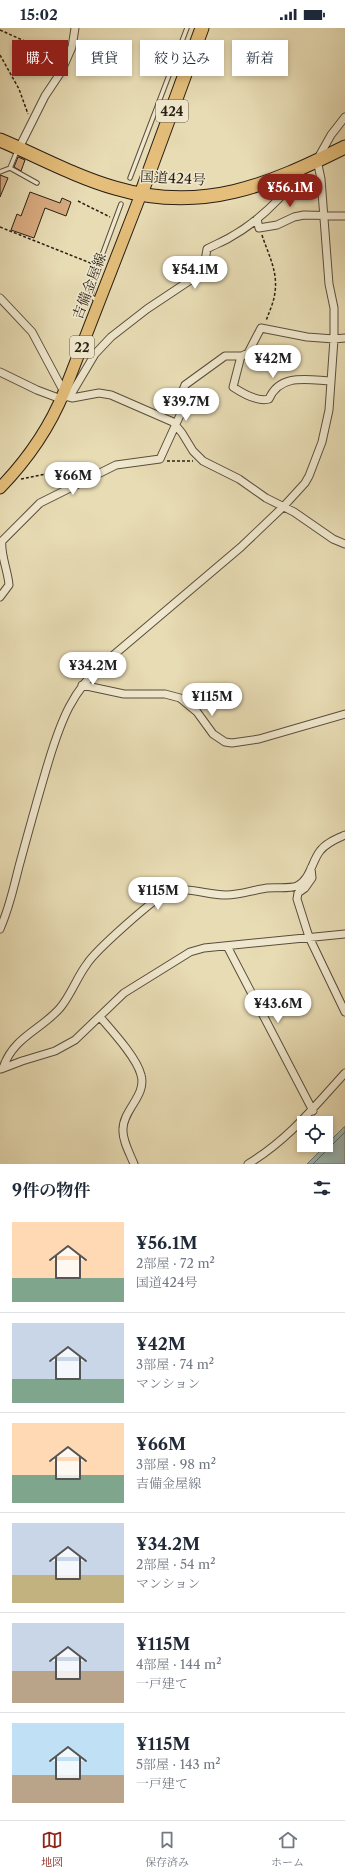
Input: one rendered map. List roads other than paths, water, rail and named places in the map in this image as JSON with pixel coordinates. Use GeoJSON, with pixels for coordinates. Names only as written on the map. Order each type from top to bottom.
{"type":"FeatureCollection","features":[{"type":"Feature","properties":{"kind":"highway","name":"424"},"geometry":{"type":"LineString","coordinates":[[141,194],[202,28]]}},
{"type":"Feature","properties":{"kind":"highway","name":"国道424号"},"geometry":{"type":"LineString","coordinates":[[0,140],[104,185],[141,194],[187,198],[222,195],[273,180],[345,147]]}},
{"type":"Feature","properties":{"kind":"main road","name":"吉備金屋線"},"geometry":{"type":"LineString","coordinates":[[3,485],[40,441],[64,396],[141,194]]}},
{"type":"Feature","properties":{"kind":"street"},"geometry":{"type":"LineString","coordinates":[[18,148],[45,96],[58,78],[72,47],[75,28]]}},
{"type":"Feature","properties":{"kind":"street"},"geometry":{"type":"LineString","coordinates":[[64,396],[71,393],[95,354],[111,337],[147,309],[198,275],[204,267],[207,249],[230,238],[257,219],[311,163],[345,117]]}},
{"type":"Feature","properties":{"kind":"street"},"geometry":{"type":"LineString","coordinates":[[0,929],[10,907],[40,787],[60,727],[69,705],[82,685],[103,664],[242,547],[305,483],[315,462],[322,442],[328,410],[334,339],[334,308],[323,216],[321,179],[311,163]]}},
{"type":"Feature","properties":{"kind":"street"},"geometry":{"type":"LineString","coordinates":[[257,219],[259,228],[277,225],[300,215],[345,216]]}},
{"type":"Feature","properties":{"kind":"street"},"geometry":{"type":"LineString","coordinates":[[0,298],[32,332],[64,396]]}},
{"type":"Feature","properties":{"kind":"street"},"geometry":{"type":"LineString","coordinates":[[0,597],[9,585],[0,546],[2,541],[40,503],[121,463],[160,460],[182,408],[183,386],[221,358],[228,356],[241,356],[248,353],[259,330],[264,327],[290,335],[334,339],[345,338]]}},
{"type":"Feature","properties":{"kind":"street"},"geometry":{"type":"LineString","coordinates":[[241,356],[233,387],[251,396],[269,399],[276,388],[292,379],[331,381]]}},
{"type":"Feature","properties":{"kind":"street"},"geometry":{"type":"LineString","coordinates":[[0,372],[37,390],[72,398],[99,394],[111,395],[175,424],[193,451],[203,461],[239,479],[266,498],[284,506],[333,539],[345,544]]}},
{"type":"Feature","properties":{"kind":"street"},"geometry":{"type":"LineString","coordinates":[[82,685],[124,694],[165,694],[180,698],[197,712],[213,734],[225,742],[232,743],[260,739],[345,714]]}},
{"type":"Feature","properties":{"kind":"street"},"geometry":{"type":"LineString","coordinates":[[2,1069],[7,1056],[19,1041],[60,1007],[88,962],[99,949],[156,900],[168,892],[203,891],[224,896],[266,888],[294,887],[303,882],[323,848],[345,835]]}},
{"type":"Feature","properties":{"kind":"street"},"geometry":{"type":"LineString","coordinates":[[311,868],[312,878],[297,895],[310,937],[345,1012]]}},
{"type":"Feature","properties":{"kind":"street"},"geometry":{"type":"LineString","coordinates":[[2,1069],[55,1051],[75,1040],[124,993],[190,952],[204,948],[345,934]]}},
{"type":"Feature","properties":{"kind":"street"},"geometry":{"type":"LineString","coordinates":[[226,946],[260,1007],[273,1036],[313,1110]]}},
{"type":"Feature","properties":{"kind":"street"},"geometry":{"type":"LineString","coordinates":[[100,1017],[137,1064],[142,1076],[142,1086],[124,1121],[122,1131],[134,1164]]}},
{"type":"Feature","properties":{"kind":"street"},"geometry":{"type":"LineString","coordinates":[[248,1164],[263,1155],[285,1137],[313,1110],[345,1073]]}},
{"type":"Feature","properties":{"kind":"lane"},"geometry":{"type":"LineString","coordinates":[[130,178],[187,28]]}},
{"type":"Feature","properties":{"kind":"lane"},"geometry":{"type":"LineString","coordinates":[[0,172],[10,168],[18,148]]}},
{"type":"Feature","properties":{"kind":"lane"},"geometry":{"type":"LineString","coordinates":[[10,168],[37,183]]}},
{"type":"Feature","properties":{"kind":"lane"},"geometry":{"type":"LineString","coordinates":[[99,302],[92,296],[98,266],[121,204]]}},
{"type":"Feature","properties":{"kind":"water"},"geometry":{"type":"Polygon","coordinates":[[[345,1126],[345,1164],[307,1164],[319,1152],[333,1152],[333,1138],[345,1126]]]}}]}
